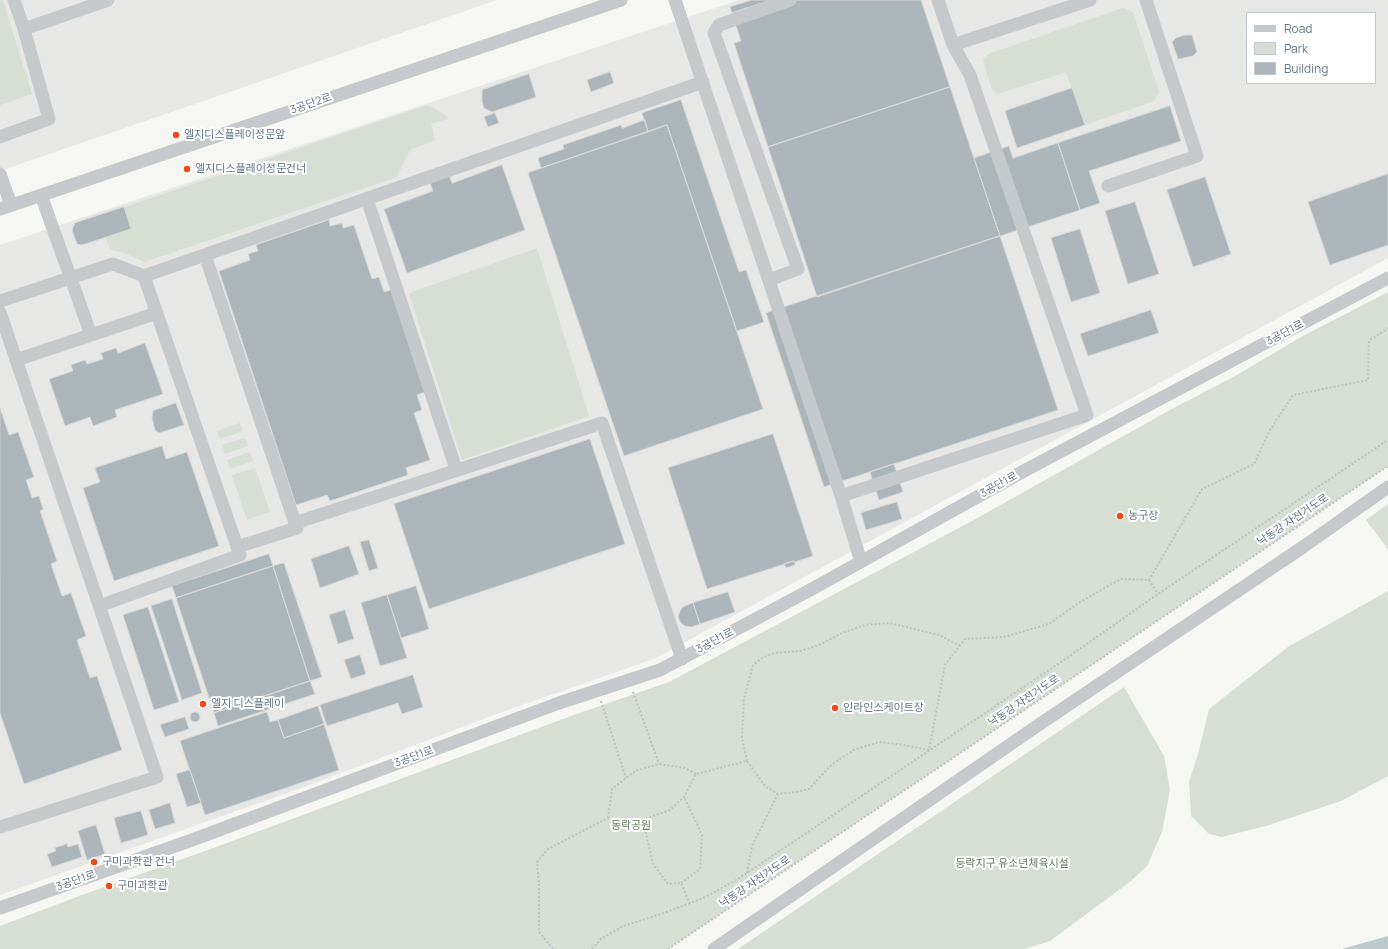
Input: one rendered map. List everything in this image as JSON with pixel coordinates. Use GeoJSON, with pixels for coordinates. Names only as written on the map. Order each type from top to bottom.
{"type":"FeatureCollection","features":[{"type":"Feature","properties":{"kind":"street"},"geometry":{"type":"LineString","coordinates":[[0,137],[49,119],[24,29],[14,0]]}},
{"type":"Feature","properties":{"kind":"street"},"geometry":{"type":"LineString","coordinates":[[24,29],[108,0]]}},
{"type":"Feature","properties":{"kind":"street","name":"3공단2로"},"geometry":{"type":"LineString","coordinates":[[6,207],[621,0]]}},
{"type":"Feature","properties":{"kind":"street"},"geometry":{"type":"LineString","coordinates":[[675,0],[841,496],[861,562]]}},
{"type":"Feature","properties":{"kind":"street"},"geometry":{"type":"LineString","coordinates":[[769,280],[798,269],[714,33],[719,25],[790,0]]}},
{"type":"Feature","properties":{"kind":"street"},"geometry":{"type":"LineString","coordinates":[[841,496],[1087,415],[970,75],[953,45],[938,0]]}},
{"type":"Feature","properties":{"kind":"street"},"geometry":{"type":"LineString","coordinates":[[953,45],[1067,3],[1090,0]]}},
{"type":"Feature","properties":{"kind":"street"},"geometry":{"type":"LineString","coordinates":[[1108,186],[1197,156],[1146,0]]}},
{"type":"Feature","properties":{"kind":"street"},"geometry":{"type":"LineString","coordinates":[[0,300],[113,264],[144,276],[703,82]]}},
{"type":"Feature","properties":{"kind":"street"},"geometry":{"type":"LineString","coordinates":[[0,174],[6,207]]}},
{"type":"Feature","properties":{"kind":"street"},"geometry":{"type":"LineString","coordinates":[[41,195],[90,335]]}},
{"type":"Feature","properties":{"kind":"street"},"geometry":{"type":"LineString","coordinates":[[367,199],[456,470]]}},
{"type":"Feature","properties":{"kind":"street"},"geometry":{"type":"LineString","coordinates":[[205,255],[297,528],[237,548]]}},
{"type":"Feature","properties":{"kind":"street"},"geometry":{"type":"LineString","coordinates":[[99,606],[240,555],[144,276]]}},
{"type":"Feature","properties":{"kind":"street","name":"3공단1로"},"geometry":{"type":"LineString","coordinates":[[0,908],[200,837],[559,703],[660,670],[861,562],[1022,472],[1388,278]]}},
{"type":"Feature","properties":{"kind":"street"},"geometry":{"type":"LineString","coordinates":[[0,312],[157,777],[0,827]]}},
{"type":"Feature","properties":{"kind":"street"},"geometry":{"type":"LineString","coordinates":[[16,360],[157,313]]}},
{"type":"Feature","properties":{"kind":"street"},"geometry":{"type":"LineString","coordinates":[[295,523],[602,423],[682,659]]}},
{"type":"Feature","properties":{"kind":"street"},"geometry":{"type":"LineString","coordinates":[[714,949],[1027,733],[1303,547],[1388,487]]}},
{"type":"Feature","properties":{"kind":"path"},"geometry":{"type":"LineString","coordinates":[[1149,580],[1202,489],[1254,464],[1270,430],[1293,395],[1368,380],[1369,341],[1388,328]]}},
{"type":"Feature","properties":{"kind":"path"},"geometry":{"type":"LineString","coordinates":[[592,949],[601,939],[623,926],[690,904],[708,896],[747,873],[1388,440]]}},
{"type":"Feature","properties":{"kind":"path","name":"낙동강 자전거도로"},"geometry":{"type":"LineString","coordinates":[[668,949],[1388,466]]}},
{"type":"Feature","properties":{"kind":"path"},"geometry":{"type":"LineString","coordinates":[[929,750],[945,665],[965,639],[1004,637],[1049,624],[1080,602],[1121,579],[1149,580]]}},
{"type":"Feature","properties":{"kind":"path"},"geometry":{"type":"LineString","coordinates":[[1149,580],[1158,594]]}},
{"type":"Feature","properties":{"kind":"path"},"geometry":{"type":"LineString","coordinates":[[929,750],[879,742],[854,750],[831,764],[809,788],[796,792],[778,794],[765,786],[747,762],[742,737],[744,699],[753,665],[762,658],[774,653],[800,651],[819,645],[842,633],[865,625],[889,624],[939,635],[960,646]]}},
{"type":"Feature","properties":{"kind":"path"},"geometry":{"type":"LineString","coordinates":[[629,680],[659,764]]}},
{"type":"Feature","properties":{"kind":"path"},"geometry":{"type":"LineString","coordinates":[[598,690],[626,778]]}},
{"type":"Feature","properties":{"kind":"path"},"geometry":{"type":"LineString","coordinates":[[608,818],[612,789],[636,771],[659,764],[685,768],[696,774],[747,762]]}},
{"type":"Feature","properties":{"kind":"path"},"geometry":{"type":"LineString","coordinates":[[553,949],[539,932],[539,885],[537,862],[548,849],[608,818],[631,824],[670,810],[684,797],[696,774]]}},
{"type":"Feature","properties":{"kind":"path"},"geometry":{"type":"LineString","coordinates":[[747,873],[752,846],[778,794]]}},
{"type":"Feature","properties":{"kind":"path"},"geometry":{"type":"LineString","coordinates":[[643,820],[653,864],[668,884],[681,883],[700,869],[702,835],[684,797]]}},
{"type":"Feature","properties":{"kind":"path"},"geometry":{"type":"LineString","coordinates":[[681,883],[690,904]]}},
{"type":"Feature","properties":{"kind":"shaded area"},"geometry":{"type":"Polygon","coordinates":[[[0,0],[497,0],[0,171],[0,0]]]}},
{"type":"Feature","properties":{"kind":"shaded area"},"geometry":{"type":"Polygon","coordinates":[[[739,0],[1388,0],[1388,258],[656,658],[494,715],[307,786],[0,895],[0,245],[739,0]]]}},
{"type":"Feature","properties":{"kind":"shaded area"},"geometry":{"type":"Polygon","coordinates":[[[1388,936],[1388,949],[1342,949],[1388,936]]]}},
{"type":"Feature","properties":{"kind":"green space"},"geometry":{"type":"Polygon","coordinates":[[[0,0],[3,0],[32,94],[0,105],[0,0]]]}},
{"type":"Feature","properties":{"kind":"green space"},"geometry":{"type":"Polygon","coordinates":[[[1123,8],[1133,12],[1159,92],[1154,101],[1085,125],[1066,72],[998,94],[992,90],[983,60],[988,54],[1123,8]]]}},
{"type":"Feature","properties":{"kind":"green space"},"geometry":{"type":"Polygon","coordinates":[[[428,105],[446,115],[447,119],[431,124],[435,140],[410,150],[397,177],[144,262],[122,252],[110,250],[106,238],[131,229],[124,207],[428,105]]]}},
{"type":"Feature","properties":{"kind":"green space"},"geometry":{"type":"Polygon","coordinates":[[[537,248],[589,416],[462,460],[409,293],[537,248]]]}},
{"type":"Feature","properties":{"kind":"green space","name":"동락공원"},"geometry":{"type":"Polygon","coordinates":[[[1388,292],[1388,466],[668,949],[0,949],[0,926],[571,716],[669,682],[972,521],[1170,410],[1235,376],[1301,337],[1388,292]]]}},
{"type":"Feature","properties":{"kind":"green space"},"geometry":{"type":"Polygon","coordinates":[[[240,423],[243,431],[220,439],[217,431],[240,423]]]}},
{"type":"Feature","properties":{"kind":"green space"},"geometry":{"type":"Polygon","coordinates":[[[245,438],[248,446],[225,454],[222,445],[245,438]]]}},
{"type":"Feature","properties":{"kind":"green space"},"geometry":{"type":"Polygon","coordinates":[[[250,452],[253,461],[230,469],[227,460],[250,452]]]}},
{"type":"Feature","properties":{"kind":"green space"},"geometry":{"type":"Polygon","coordinates":[[[255,468],[270,512],[247,520],[232,475],[255,468]]]}},
{"type":"Feature","properties":{"kind":"green space"},"geometry":{"type":"Polygon","coordinates":[[[1388,504],[1388,549],[1366,520],[1388,504]]]}},
{"type":"Feature","properties":{"kind":"green space"},"geometry":{"type":"Polygon","coordinates":[[[1388,591],[1388,776],[1341,801],[1266,826],[1222,837],[1209,834],[1191,816],[1189,782],[1198,754],[1209,709],[1288,647],[1388,591]]]}},
{"type":"Feature","properties":{"kind":"green space","name":"등락지구 유소년체육시설"},"geometry":{"type":"Polygon","coordinates":[[[1124,687],[1164,756],[1170,790],[1162,832],[1147,866],[1131,881],[1050,941],[1024,949],[738,949],[1124,687]]]}},
{"type":"Feature","properties":{"kind":"building"},"geometry":{"type":"Polygon","coordinates":[[[752,0],[772,0],[732,13],[730,7],[752,0]]]}},
{"type":"Feature","properties":{"kind":"building"},"geometry":{"type":"Polygon","coordinates":[[[772,0],[921,0],[950,87],[768,147],[734,43],[741,41],[732,13],[772,0]]]}},
{"type":"Feature","properties":{"kind":"building"},"geometry":{"type":"Polygon","coordinates":[[[1192,35],[1197,52],[1193,56],[1178,59],[1172,42],[1176,38],[1192,35]]]}},
{"type":"Feature","properties":{"kind":"building"},"geometry":{"type":"Polygon","coordinates":[[[610,72],[614,83],[591,92],[587,80],[610,72]]]}},
{"type":"Feature","properties":{"kind":"building"},"geometry":{"type":"Polygon","coordinates":[[[529,74],[536,97],[492,112],[484,108],[482,102],[482,90],[529,74]]]}},
{"type":"Feature","properties":{"kind":"building"},"geometry":{"type":"Polygon","coordinates":[[[950,87],[1000,236],[817,297],[768,147],[950,87]]]}},
{"type":"Feature","properties":{"kind":"building"},"geometry":{"type":"Polygon","coordinates":[[[1072,88],[1085,125],[1017,148],[1005,111],[1072,88]]]}},
{"type":"Feature","properties":{"kind":"building"},"geometry":{"type":"Polygon","coordinates":[[[681,100],[739,272],[746,270],[764,322],[737,331],[667,125],[648,132],[642,113],[681,100]]]}},
{"type":"Feature","properties":{"kind":"building"},"geometry":{"type":"Polygon","coordinates":[[[1170,106],[1181,141],[1089,171],[1100,203],[1080,210],[1058,143],[1170,106]]]}},
{"type":"Feature","properties":{"kind":"building"},"geometry":{"type":"Polygon","coordinates":[[[495,113],[499,123],[488,127],[484,117],[495,113]]]}},
{"type":"Feature","properties":{"kind":"building"},"geometry":{"type":"Polygon","coordinates":[[[645,120],[648,132],[541,168],[538,158],[564,149],[563,145],[621,125],[622,128],[645,120]]]}},
{"type":"Feature","properties":{"kind":"building"},"geometry":{"type":"Polygon","coordinates":[[[667,125],[763,409],[624,456],[528,173],[667,125]]]}},
{"type":"Feature","properties":{"kind":"building"},"geometry":{"type":"Polygon","coordinates":[[[1058,143],[1080,210],[1000,236],[974,158],[1009,146],[1013,158],[1058,143]]]}},
{"type":"Feature","properties":{"kind":"building"},"geometry":{"type":"Polygon","coordinates":[[[502,165],[525,230],[407,273],[384,209],[433,191],[429,180],[448,173],[452,183],[502,165]]]}},
{"type":"Feature","properties":{"kind":"building"},"geometry":{"type":"Polygon","coordinates":[[[1388,174],[1388,245],[1330,265],[1308,202],[1388,174]]]}},
{"type":"Feature","properties":{"kind":"building"},"geometry":{"type":"Polygon","coordinates":[[[1205,177],[1231,254],[1193,267],[1167,190],[1205,177]]]}},
{"type":"Feature","properties":{"kind":"building"},"geometry":{"type":"Polygon","coordinates":[[[1135,202],[1159,274],[1128,284],[1105,211],[1135,202]]]}},
{"type":"Feature","properties":{"kind":"building"},"geometry":{"type":"Polygon","coordinates":[[[124,207],[131,229],[82,245],[77,244],[72,230],[75,223],[124,207]]]}},
{"type":"Feature","properties":{"kind":"building"},"geometry":{"type":"Polygon","coordinates":[[[329,220],[330,226],[342,223],[343,228],[354,225],[372,279],[379,277],[384,292],[391,290],[425,392],[417,395],[422,410],[414,413],[430,460],[406,468],[408,475],[330,501],[327,495],[296,505],[219,271],[250,260],[248,254],[258,251],[256,245],[329,220]]]}},
{"type":"Feature","properties":{"kind":"building"},"geometry":{"type":"Polygon","coordinates":[[[1080,229],[1100,293],[1071,302],[1051,238],[1080,229]]]}},
{"type":"Feature","properties":{"kind":"building"},"geometry":{"type":"Polygon","coordinates":[[[1000,236],[1058,410],[824,487],[766,313],[1000,236]]]}},
{"type":"Feature","properties":{"kind":"building"},"geometry":{"type":"Polygon","coordinates":[[[1151,310],[1159,333],[1088,356],[1080,334],[1151,310]]]}},
{"type":"Feature","properties":{"kind":"building"},"geometry":{"type":"Polygon","coordinates":[[[145,343],[163,394],[115,410],[117,417],[93,426],[90,417],[65,426],[49,379],[73,371],[71,365],[85,360],[87,364],[103,359],[101,353],[116,348],[118,353],[145,343]]]}},
{"type":"Feature","properties":{"kind":"building"},"geometry":{"type":"Polygon","coordinates":[[[176,403],[184,425],[159,433],[155,430],[152,418],[153,411],[176,403]]]}},
{"type":"Feature","properties":{"kind":"building"},"geometry":{"type":"Polygon","coordinates":[[[0,408],[9,435],[18,432],[34,477],[26,480],[32,498],[39,496],[43,509],[40,511],[57,561],[51,564],[62,596],[71,593],[86,636],[77,640],[90,678],[97,676],[122,750],[24,784],[0,713],[0,408]]]}},
{"type":"Feature","properties":{"kind":"building"},"geometry":{"type":"Polygon","coordinates":[[[773,434],[813,556],[707,589],[668,468],[773,434]]]}},
{"type":"Feature","properties":{"kind":"building"},"geometry":{"type":"Polygon","coordinates":[[[590,439],[625,544],[429,609],[394,504],[590,439]]]}},
{"type":"Feature","properties":{"kind":"building"},"geometry":{"type":"Polygon","coordinates":[[[162,446],[166,459],[187,452],[219,546],[114,581],[83,488],[100,482],[95,468],[162,446]]]}},
{"type":"Feature","properties":{"kind":"building"},"geometry":{"type":"Polygon","coordinates":[[[894,464],[903,492],[879,500],[870,472],[894,464]]]}},
{"type":"Feature","properties":{"kind":"building"},"geometry":{"type":"Polygon","coordinates":[[[897,502],[902,519],[866,530],[861,513],[897,502]]]}},
{"type":"Feature","properties":{"kind":"building"},"geometry":{"type":"Polygon","coordinates":[[[369,540],[378,568],[369,571],[360,542],[369,540]]]}},
{"type":"Feature","properties":{"kind":"building"},"geometry":{"type":"Polygon","coordinates":[[[349,546],[359,574],[320,588],[311,559],[349,546]]]}},
{"type":"Feature","properties":{"kind":"building"},"geometry":{"type":"Polygon","coordinates":[[[269,554],[273,566],[176,598],[172,586],[269,554]]]}},
{"type":"Feature","properties":{"kind":"building"},"geometry":{"type":"Polygon","coordinates":[[[794,561],[795,565],[786,568],[784,564],[794,561]]]}},
{"type":"Feature","properties":{"kind":"building"},"geometry":{"type":"Polygon","coordinates":[[[284,563],[322,677],[310,681],[273,566],[284,563]]]}},
{"type":"Feature","properties":{"kind":"building"},"geometry":{"type":"Polygon","coordinates":[[[273,566],[310,681],[214,713],[176,598],[273,566]]]}},
{"type":"Feature","properties":{"kind":"building"},"geometry":{"type":"Polygon","coordinates":[[[416,586],[429,629],[401,638],[387,595],[416,586]]]}},
{"type":"Feature","properties":{"kind":"building"},"geometry":{"type":"Polygon","coordinates":[[[728,592],[735,612],[700,624],[693,603],[728,592]]]}},
{"type":"Feature","properties":{"kind":"building"},"geometry":{"type":"Polygon","coordinates":[[[387,595],[407,658],[380,666],[361,603],[387,595]]]}},
{"type":"Feature","properties":{"kind":"building"},"geometry":{"type":"Polygon","coordinates":[[[172,599],[202,693],[182,700],[151,606],[172,599]]]}},
{"type":"Feature","properties":{"kind":"building"},"geometry":{"type":"Polygon","coordinates":[[[693,603],[700,624],[691,627],[685,626],[681,623],[678,617],[680,611],[683,607],[693,603]]]}},
{"type":"Feature","properties":{"kind":"building"},"geometry":{"type":"Polygon","coordinates":[[[148,607],[179,702],[154,710],[123,615],[148,607]]]}},
{"type":"Feature","properties":{"kind":"building"},"geometry":{"type":"Polygon","coordinates":[[[345,610],[354,639],[338,644],[329,615],[345,610]]]}},
{"type":"Feature","properties":{"kind":"building"},"geometry":{"type":"Polygon","coordinates":[[[360,655],[366,674],[351,679],[344,660],[360,655]]]}},
{"type":"Feature","properties":{"kind":"building"},"geometry":{"type":"Polygon","coordinates":[[[413,675],[423,707],[402,714],[398,703],[327,726],[320,705],[413,675]]]}},
{"type":"Feature","properties":{"kind":"building"},"geometry":{"type":"Polygon","coordinates":[[[310,681],[315,694],[218,726],[214,713],[310,681]]]}},
{"type":"Feature","properties":{"kind":"building"},"geometry":{"type":"Polygon","coordinates":[[[318,706],[324,724],[284,738],[278,720],[318,706]]]}},
{"type":"Feature","properties":{"kind":"building"},"geometry":{"type":"Polygon","coordinates":[[[195,712],[200,717],[195,722],[190,717],[195,712]]]}},
{"type":"Feature","properties":{"kind":"building"},"geometry":{"type":"Polygon","coordinates":[[[267,712],[270,722],[278,720],[284,738],[324,724],[339,770],[205,815],[180,741],[267,712]]]}},
{"type":"Feature","properties":{"kind":"building"},"geometry":{"type":"Polygon","coordinates":[[[185,717],[189,729],[165,737],[160,725],[185,717]]]}},
{"type":"Feature","properties":{"kind":"building"},"geometry":{"type":"Polygon","coordinates":[[[190,770],[201,803],[187,807],[176,774],[190,770]]]}},
{"type":"Feature","properties":{"kind":"building"},"geometry":{"type":"Polygon","coordinates":[[[170,803],[175,823],[155,829],[149,810],[170,803]]]}},
{"type":"Feature","properties":{"kind":"building"},"geometry":{"type":"Polygon","coordinates":[[[141,811],[148,835],[121,843],[114,818],[141,811]]]}},
{"type":"Feature","properties":{"kind":"building"},"geometry":{"type":"Polygon","coordinates":[[[96,825],[105,854],[87,860],[78,831],[96,825]]]}},
{"type":"Feature","properties":{"kind":"building"},"geometry":{"type":"Polygon","coordinates":[[[67,844],[68,847],[78,844],[82,857],[52,867],[47,854],[56,851],[55,848],[67,844]]]}},
{"type":"Feature","properties":{"kind":"place","name":"엘지디스플레이정문앞"},"geometry":{"type":"Point","coordinates":[176,135]}},
{"type":"Feature","properties":{"kind":"place","name":"엘지디스플레이정문건너"},"geometry":{"type":"Point","coordinates":[187,169]}},
{"type":"Feature","properties":{"kind":"place","name":"농구장"},"geometry":{"type":"Point","coordinates":[1120,516]}},
{"type":"Feature","properties":{"kind":"place","name":"엘지 디스플레이"},"geometry":{"type":"Point","coordinates":[203,704]}},
{"type":"Feature","properties":{"kind":"place","name":"인라인스케이트장"},"geometry":{"type":"Point","coordinates":[835,708]}},
{"type":"Feature","properties":{"kind":"place","name":"구미과학관 건너"},"geometry":{"type":"Point","coordinates":[94,862]}},
{"type":"Feature","properties":{"kind":"place","name":"구미과학관"},"geometry":{"type":"Point","coordinates":[109,886]}}]}
